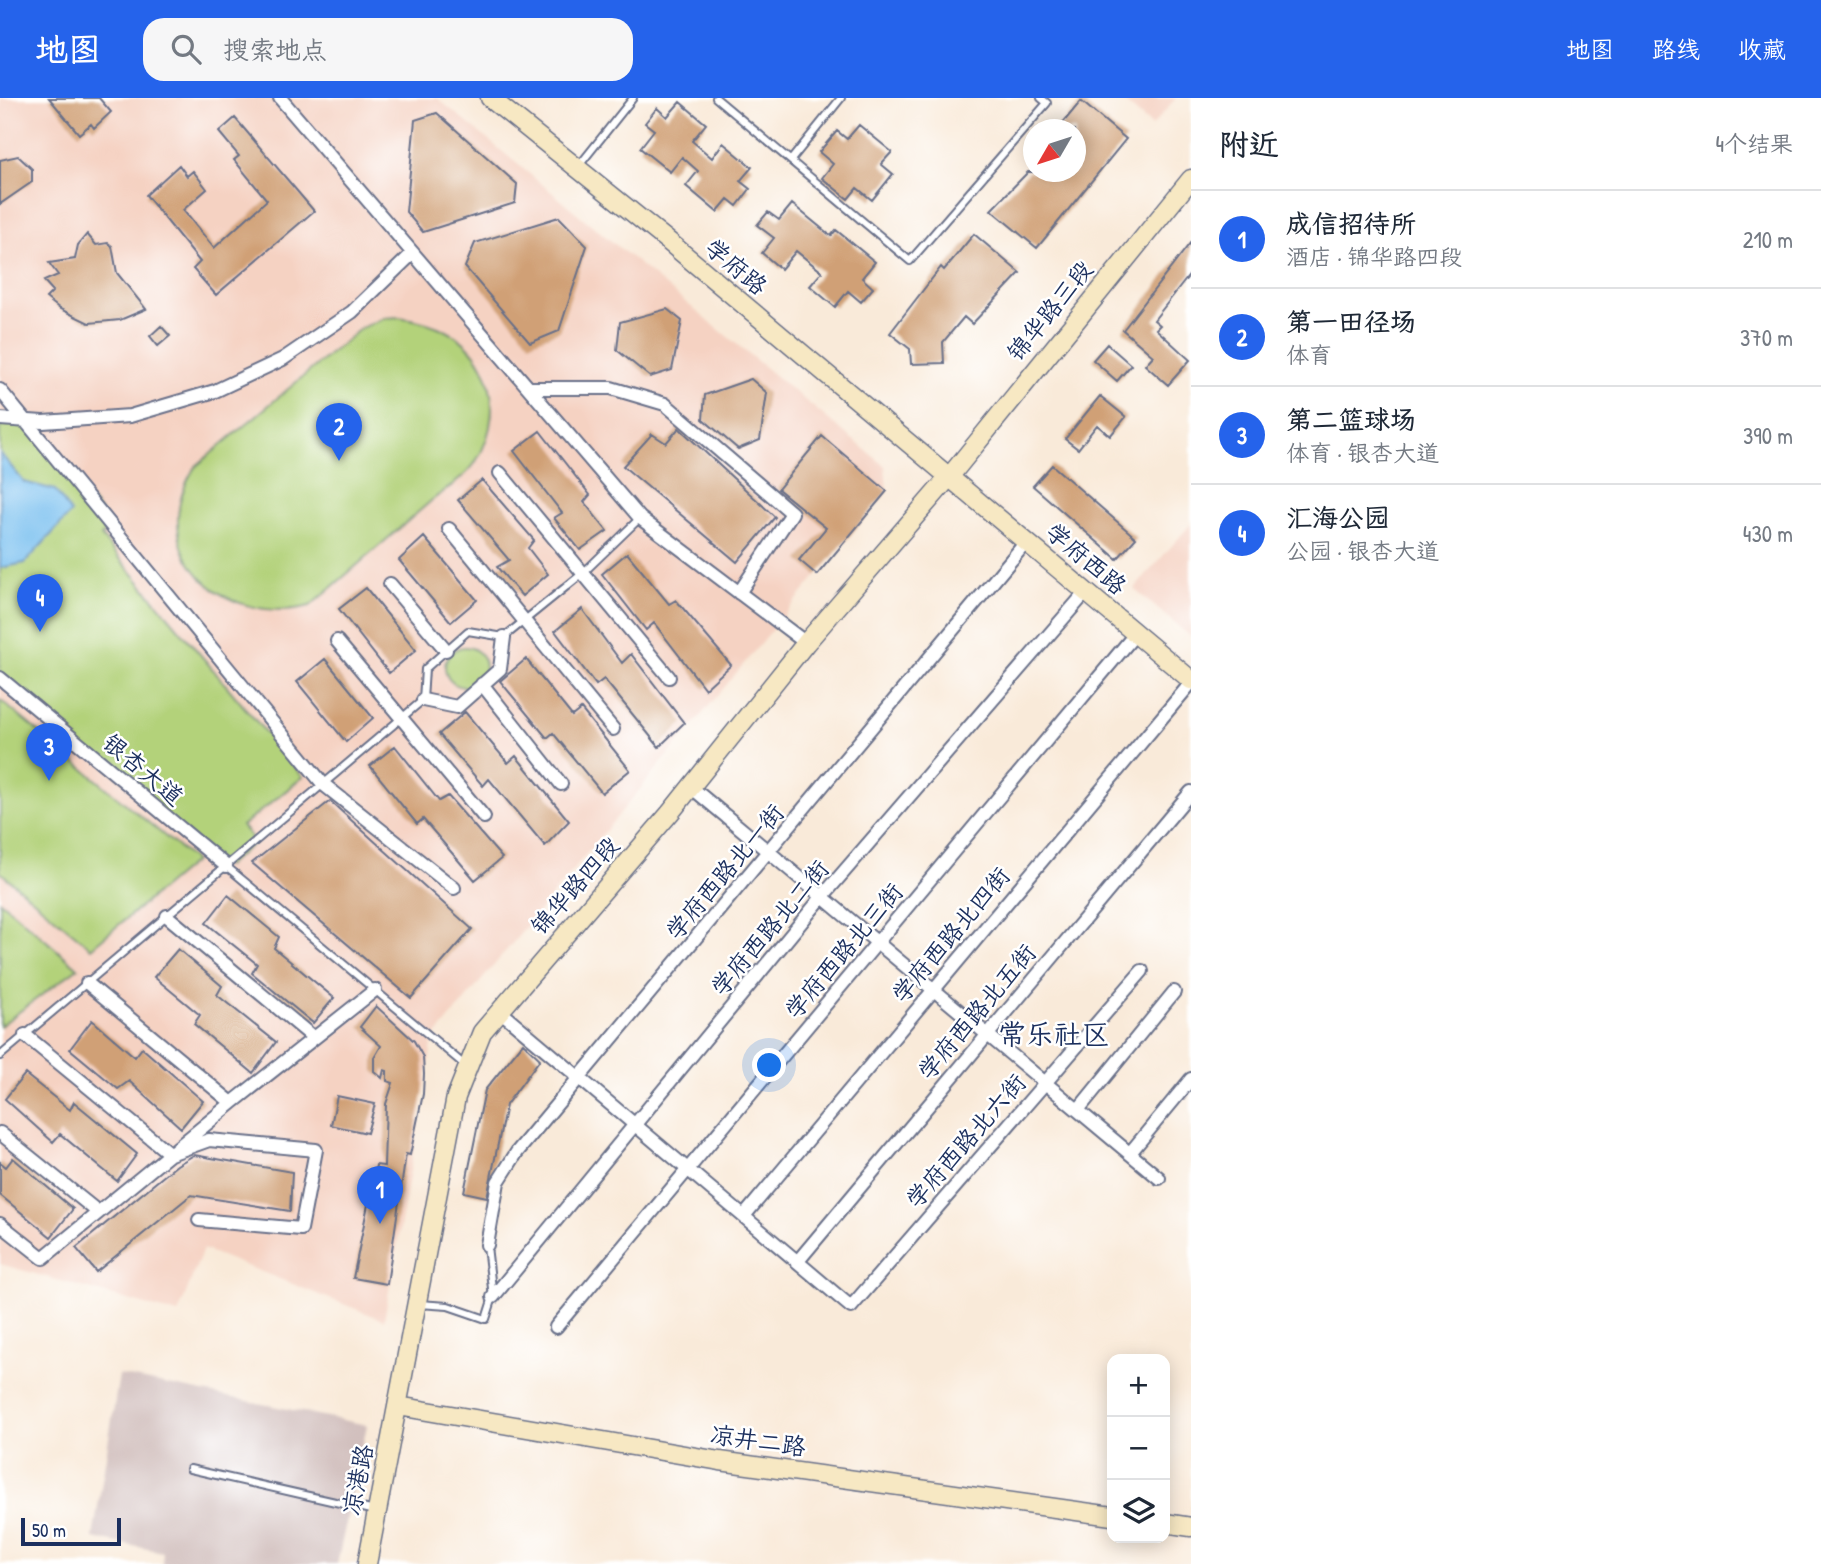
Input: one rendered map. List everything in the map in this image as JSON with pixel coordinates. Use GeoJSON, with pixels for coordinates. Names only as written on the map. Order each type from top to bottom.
{"type":"FeatureCollection","features":[{"type":"Feature","properties":{"kind":"main road","name":"学府路"},"geometry":{"type":"LineString","coordinates":[[489,98],[950,476]]}},
{"type":"Feature","properties":{"kind":"main road","name":"锦华路三段"},"geometry":{"type":"LineString","coordinates":[[950,476],[1191,179]]}},
{"type":"Feature","properties":{"kind":"main road","name":"学府西路"},"geometry":{"type":"LineString","coordinates":[[950,476],[1191,681]]}},
{"type":"Feature","properties":{"kind":"main road","name":"锦华路四段"},"geometry":{"type":"LineString","coordinates":[[398,1406],[456,1097],[482,1032],[691,787],[806,643],[950,476]]}},
{"type":"Feature","properties":{"kind":"main road","name":"凉港路"},"geometry":{"type":"LineString","coordinates":[[366,1564],[398,1406]]}},
{"type":"Feature","properties":{"kind":"main road","name":"凉井二路"},"geometry":{"type":"LineString","coordinates":[[398,1406],[720,1461],[1107,1515]]}},
{"type":"Feature","properties":{"kind":"main road"},"geometry":{"type":"LineString","coordinates":[[1170,1524],[1191,1527]]}},
{"type":"Feature","properties":{"kind":"street"},"geometry":{"type":"LineString","coordinates":[[280,98],[640,518],[806,643]]}},
{"type":"Feature","properties":{"kind":"street"},"geometry":{"type":"LineString","coordinates":[[0,419],[26,421],[130,416],[215,391],[283,359],[352,312],[413,253]]}},
{"type":"Feature","properties":{"kind":"street"},"geometry":{"type":"LineString","coordinates":[[529,388],[611,388],[665,404],[792,513],[739,593]]}},
{"type":"Feature","properties":{"kind":"street"},"geometry":{"type":"LineString","coordinates":[[0,390],[323,784],[454,888]]}},
{"type":"Feature","properties":{"kind":"street"},"geometry":{"type":"LineString","coordinates":[[500,473],[669,677]]}},
{"type":"Feature","properties":{"kind":"street"},"geometry":{"type":"LineString","coordinates":[[449,529],[613,729]]}},
{"type":"Feature","properties":{"kind":"street","name":"学府西路北一街"},"geometry":{"type":"LineString","coordinates":[[487,1245],[498,1182],[517,1152],[1027,541]]}},
{"type":"Feature","properties":{"kind":"street"},"geometry":{"type":"LineString","coordinates":[[390,584],[446,650]]}},
{"type":"Feature","properties":{"kind":"street","name":"学府西路北二街"},"geometry":{"type":"LineString","coordinates":[[493,1297],[822,897],[1086,592]]}},
{"type":"Feature","properties":{"kind":"street","name":"学府西路北三街"},"geometry":{"type":"LineString","coordinates":[[556,1327],[879,944],[1136,633]]}},
{"type":"Feature","properties":{"kind":"street"},"geometry":{"type":"LineString","coordinates":[[423,701],[457,706],[500,669],[504,637]]}},
{"type":"Feature","properties":{"kind":"street"},"geometry":{"type":"LineString","coordinates":[[337,641],[484,817]]}},
{"type":"Feature","properties":{"kind":"street","name":"银杏大道"},"geometry":{"type":"LineString","coordinates":[[0,678],[226,866]]}},
{"type":"Feature","properties":{"kind":"street","name":"学府西路北四街"},"geometry":{"type":"LineString","coordinates":[[744,1216],[1191,681]]}},
{"type":"Feature","properties":{"kind":"street"},"geometry":{"type":"LineString","coordinates":[[482,684],[561,783]]}},
{"type":"Feature","properties":{"kind":"street"},"geometry":{"type":"LineString","coordinates":[[691,787],[1159,1178]]}},
{"type":"Feature","properties":{"kind":"street","name":"学府西路北五街"},"geometry":{"type":"LineString","coordinates":[[798,1261],[986,1033],[1191,792]]}},
{"type":"Feature","properties":{"kind":"street"},"geometry":{"type":"LineString","coordinates":[[167,916],[314,1038]]}},
{"type":"Feature","properties":{"kind":"street","name":"学府西路北六街"},"geometry":{"type":"LineString","coordinates":[[798,1261],[851,1307],[1142,971]]}},
{"type":"Feature","properties":{"kind":"street"},"geometry":{"type":"LineString","coordinates":[[87,983],[232,1103]]}},
{"type":"Feature","properties":{"kind":"street"},"geometry":{"type":"LineString","coordinates":[[0,1224],[43,1258],[374,990]]}},
{"type":"Feature","properties":{"kind":"street"},"geometry":{"type":"LineString","coordinates":[[1078,1110],[1174,992]]}},
{"type":"Feature","properties":{"kind":"street"},"geometry":{"type":"LineString","coordinates":[[500,1011],[798,1261]]}},
{"type":"Feature","properties":{"kind":"street"},"geometry":{"type":"LineString","coordinates":[[25,1035],[170,1154]]}},
{"type":"Feature","properties":{"kind":"street"},"geometry":{"type":"LineString","coordinates":[[1130,1153],[1191,1079]]}},
{"type":"Feature","properties":{"kind":"street"},"geometry":{"type":"LineString","coordinates":[[0,1133],[99,1212]]}},
{"type":"Feature","properties":{"kind":"street"},"geometry":{"type":"LineString","coordinates":[[170,1154],[209,1140],[316,1150],[301,1229],[199,1220]]}},
{"type":"Feature","properties":{"kind":"lane"},"geometry":{"type":"LineString","coordinates":[[577,168],[634,98]]}},
{"type":"Feature","properties":{"kind":"lane"},"geometry":{"type":"LineString","coordinates":[[716,98],[910,261],[1047,103],[1041,98]]}},
{"type":"Feature","properties":{"kind":"lane"},"geometry":{"type":"LineString","coordinates":[[791,160],[841,98]]}},
{"type":"Feature","properties":{"kind":"lane"},"geometry":{"type":"LineString","coordinates":[[0,1056],[423,701],[425,668],[468,631],[504,637],[583,573],[640,518]]}},
{"type":"Feature","properties":{"kind":"lane"},"geometry":{"type":"LineString","coordinates":[[226,866],[468,1068]]}},
{"type":"Feature","properties":{"kind":"lane"},"geometry":{"type":"LineString","coordinates":[[417,1304],[448,1306],[486,1318],[493,1297],[487,1245]]}},
{"type":"Feature","properties":{"kind":"lane"},"geometry":{"type":"LineString","coordinates":[[190,1469],[377,1511]]}},
{"type":"Feature","properties":{"kind":"shaded area"},"geometry":{"type":"Polygon","coordinates":[[[0,98],[437,98],[885,466],[887,491],[433,1039],[384,1320],[203,1249],[178,1314],[0,1264],[0,98]]]}},
{"type":"Feature","properties":{"kind":"shaded area"},"geometry":{"type":"Polygon","coordinates":[[[1120,98],[1176,98],[1152,126],[1120,98]]]}},
{"type":"Feature","properties":{"kind":"shaded area"},"geometry":{"type":"Polygon","coordinates":[[[1191,524],[1191,637],[1134,589],[1191,524]]]}},
{"type":"Feature","properties":{"kind":"shaded area"},"geometry":{"type":"Polygon","coordinates":[[[119,1375],[367,1425],[337,1564],[162,1564],[163,1552],[93,1538],[119,1375]]]}},
{"type":"Feature","properties":{"kind":"green space"},"geometry":{"type":"Polygon","coordinates":[[[399,317],[424,322],[447,331],[467,345],[482,366],[490,390],[492,415],[486,440],[475,463],[461,478],[310,606],[278,610],[247,605],[221,594],[200,576],[185,554],[178,527],[181,498],[195,467],[361,328],[384,318],[399,317]]]}},
{"type":"Feature","properties":{"kind":"green space"},"geometry":{"type":"Polygon","coordinates":[[[0,419],[26,421],[112,526],[101,536],[303,777],[242,826],[255,842],[226,866],[0,678],[0,419]]]}},
{"type":"Feature","properties":{"kind":"green space"},"geometry":{"type":"Polygon","coordinates":[[[465,647],[473,648],[479,653],[484,659],[484,675],[479,681],[473,686],[465,687],[457,686],[451,681],[446,675],[445,667],[446,659],[451,653],[457,648],[465,647]]]}},
{"type":"Feature","properties":{"kind":"green space"},"geometry":{"type":"Polygon","coordinates":[[[0,700],[195,861],[91,948],[0,872],[0,700]]]}},
{"type":"Feature","properties":{"kind":"green space"},"geometry":{"type":"Polygon","coordinates":[[[0,901],[78,968],[0,1026],[0,901]]]}},
{"type":"Feature","properties":{"kind":"water"},"geometry":{"type":"Polygon","coordinates":[[[0,453],[24,482],[55,490],[71,513],[25,563],[0,568],[0,453]]]}},
{"type":"Feature","properties":{"kind":"building"},"geometry":{"type":"Polygon","coordinates":[[[49,98],[99,98],[111,112],[94,128],[91,124],[79,134],[49,98]]]}},
{"type":"Feature","properties":{"kind":"building"},"geometry":{"type":"Polygon","coordinates":[[[1081,101],[1126,139],[1037,248],[991,210],[1023,177],[1023,182],[1086,182],[1086,119],[1066,119],[1081,101]]]}},
{"type":"Feature","properties":{"kind":"building"},"geometry":{"type":"Polygon","coordinates":[[[680,102],[706,124],[692,141],[712,158],[723,143],[752,167],[740,181],[750,189],[737,206],[728,199],[717,212],[686,186],[698,171],[682,157],[670,172],[640,148],[654,130],[645,123],[657,108],[667,117],[680,102]]]}},
{"type":"Feature","properties":{"kind":"building"},"geometry":{"type":"Polygon","coordinates":[[[437,113],[517,184],[515,203],[423,232],[406,212],[415,120],[437,113]]]}},
{"type":"Feature","properties":{"kind":"building"},"geometry":{"type":"Polygon","coordinates":[[[235,118],[314,211],[216,295],[193,269],[200,262],[146,195],[179,165],[187,176],[193,171],[207,189],[183,210],[214,248],[267,200],[234,160],[239,156],[219,132],[235,118]]]}},
{"type":"Feature","properties":{"kind":"building"},"geometry":{"type":"Polygon","coordinates":[[[859,125],[892,152],[881,164],[893,174],[872,200],[857,188],[848,199],[822,178],[833,164],[819,152],[837,131],[847,139],[859,125]]]}},
{"type":"Feature","properties":{"kind":"building"},"geometry":{"type":"Polygon","coordinates":[[[18,156],[32,169],[32,182],[0,204],[0,160],[18,156]]]}},
{"type":"Feature","properties":{"kind":"building"},"geometry":{"type":"Polygon","coordinates":[[[792,204],[831,236],[836,230],[875,262],[862,278],[873,288],[861,302],[848,291],[835,307],[810,286],[822,272],[796,251],[781,269],[762,253],[774,238],[757,225],[768,212],[779,220],[792,204]]]}},
{"type":"Feature","properties":{"kind":"building"},"geometry":{"type":"Polygon","coordinates":[[[559,217],[587,246],[559,331],[530,343],[465,267],[475,243],[559,217]]]}},
{"type":"Feature","properties":{"kind":"building"},"geometry":{"type":"Polygon","coordinates":[[[87,234],[96,245],[108,243],[112,246],[117,273],[146,309],[120,320],[89,323],[60,309],[46,298],[53,291],[44,281],[58,275],[49,263],[75,259],[78,245],[87,234]]]}},
{"type":"Feature","properties":{"kind":"building"},"geometry":{"type":"Polygon","coordinates":[[[974,234],[1020,273],[972,324],[964,317],[943,342],[944,363],[911,364],[910,349],[890,333],[941,267],[944,270],[974,234]]]}},
{"type":"Feature","properties":{"kind":"building"},"geometry":{"type":"Polygon","coordinates":[[[1191,242],[1191,273],[1154,320],[1160,325],[1156,329],[1190,360],[1168,385],[1145,365],[1153,356],[1123,330],[1191,242]]]}},
{"type":"Feature","properties":{"kind":"building"},"geometry":{"type":"Polygon","coordinates":[[[667,309],[682,321],[672,370],[650,377],[617,350],[620,322],[667,309]]]}},
{"type":"Feature","properties":{"kind":"building"},"geometry":{"type":"Polygon","coordinates":[[[161,326],[170,336],[158,346],[150,336],[161,326]]]}},
{"type":"Feature","properties":{"kind":"building"},"geometry":{"type":"Polygon","coordinates":[[[1107,344],[1131,365],[1117,381],[1093,360],[1107,344]]]}},
{"type":"Feature","properties":{"kind":"building"},"geometry":{"type":"Polygon","coordinates":[[[751,379],[767,393],[760,440],[738,449],[703,419],[705,395],[751,379]]]}},
{"type":"Feature","properties":{"kind":"building"},"geometry":{"type":"Polygon","coordinates":[[[1100,396],[1126,417],[1110,436],[1097,425],[1078,449],[1065,439],[1100,396]]]}},
{"type":"Feature","properties":{"kind":"building"},"geometry":{"type":"Polygon","coordinates":[[[679,428],[775,517],[737,562],[623,466],[652,434],[666,443],[679,428]]]}},
{"type":"Feature","properties":{"kind":"building"},"geometry":{"type":"Polygon","coordinates":[[[540,431],[590,495],[584,502],[607,531],[580,550],[554,518],[562,513],[514,451],[540,431]]]}},
{"type":"Feature","properties":{"kind":"building"},"geometry":{"type":"Polygon","coordinates":[[[822,436],[887,491],[817,575],[799,560],[826,528],[778,489],[822,436]]]}},
{"type":"Feature","properties":{"kind":"building"},"geometry":{"type":"Polygon","coordinates":[[[1052,465],[1136,538],[1117,559],[1033,486],[1052,465]]]}},
{"type":"Feature","properties":{"kind":"building"},"geometry":{"type":"Polygon","coordinates":[[[482,480],[534,540],[528,548],[548,574],[522,596],[497,567],[509,560],[458,500],[482,480]]]}},
{"type":"Feature","properties":{"kind":"building"},"geometry":{"type":"Polygon","coordinates":[[[424,537],[477,600],[451,622],[399,560],[424,537]]]}},
{"type":"Feature","properties":{"kind":"building"},"geometry":{"type":"Polygon","coordinates":[[[627,553],[669,604],[676,600],[731,665],[705,689],[654,623],[646,630],[602,574],[627,553]]]}},
{"type":"Feature","properties":{"kind":"building"},"geometry":{"type":"Polygon","coordinates":[[[366,588],[416,650],[389,673],[339,609],[366,588]]]}},
{"type":"Feature","properties":{"kind":"building"},"geometry":{"type":"Polygon","coordinates":[[[582,609],[622,663],[631,654],[684,723],[659,747],[604,679],[596,685],[555,631],[582,609]]]}},
{"type":"Feature","properties":{"kind":"building"},"geometry":{"type":"Polygon","coordinates":[[[325,659],[373,718],[346,742],[297,682],[325,659]]]}},
{"type":"Feature","properties":{"kind":"building"},"geometry":{"type":"Polygon","coordinates":[[[526,659],[572,716],[581,709],[630,770],[602,793],[553,733],[547,738],[500,681],[526,659]]]}},
{"type":"Feature","properties":{"kind":"building"},"geometry":{"type":"Polygon","coordinates":[[[465,712],[508,763],[516,756],[569,821],[545,846],[489,779],[483,786],[439,734],[465,712]]]}},
{"type":"Feature","properties":{"kind":"building"},"geometry":{"type":"Polygon","coordinates":[[[395,746],[439,801],[448,796],[502,858],[475,880],[423,819],[417,824],[370,766],[395,746]]]}},
{"type":"Feature","properties":{"kind":"building"},"geometry":{"type":"Polygon","coordinates":[[[330,801],[472,929],[411,998],[252,863],[330,801]]]}},
{"type":"Feature","properties":{"kind":"building"},"geometry":{"type":"Polygon","coordinates":[[[228,895],[279,937],[274,948],[334,998],[313,1023],[252,973],[257,964],[206,923],[228,895]]]}},
{"type":"Feature","properties":{"kind":"building"},"geometry":{"type":"Polygon","coordinates":[[[178,949],[222,986],[217,995],[276,1042],[253,1073],[194,1024],[200,1015],[154,977],[178,949]]]}},
{"type":"Feature","properties":{"kind":"building"},"geometry":{"type":"Polygon","coordinates":[[[376,1006],[414,1041],[423,1057],[424,1074],[423,1094],[410,1155],[406,1154],[387,1284],[353,1278],[376,1165],[384,1166],[386,1104],[393,1083],[387,1081],[387,1071],[384,1070],[382,1078],[374,1071],[374,1058],[381,1046],[360,1027],[376,1006]]]}},
{"type":"Feature","properties":{"kind":"building"},"geometry":{"type":"Polygon","coordinates":[[[92,1020],[135,1057],[142,1048],[203,1101],[181,1128],[129,1081],[118,1089],[70,1049],[92,1020]]]}},
{"type":"Feature","properties":{"kind":"building"},"geometry":{"type":"Polygon","coordinates":[[[523,1043],[540,1059],[506,1105],[487,1197],[464,1192],[485,1090],[523,1043]]]}},
{"type":"Feature","properties":{"kind":"building"},"geometry":{"type":"Polygon","coordinates":[[[25,1074],[70,1110],[74,1102],[137,1154],[117,1181],[60,1134],[53,1142],[5,1099],[25,1074]]]}},
{"type":"Feature","properties":{"kind":"building"},"geometry":{"type":"Polygon","coordinates":[[[337,1096],[375,1104],[367,1133],[331,1125],[337,1096]]]}},
{"type":"Feature","properties":{"kind":"building"},"geometry":{"type":"Polygon","coordinates":[[[194,1155],[292,1172],[290,1211],[191,1195],[96,1272],[76,1248],[177,1165],[194,1155]]]}},
{"type":"Feature","properties":{"kind":"building"},"geometry":{"type":"Polygon","coordinates":[[[13,1158],[73,1209],[51,1237],[0,1195],[0,1162],[6,1167],[13,1158]]]}},
{"type":"Feature","properties":{"kind":"place","name":"第一田径场"},"geometry":{"type":"Point","coordinates":[339,461]}},
{"type":"Feature","properties":{"kind":"place","name":"汇海公园"},"geometry":{"type":"Point","coordinates":[40,632]}},
{"type":"Feature","properties":{"kind":"place","name":"第二篮球场"},"geometry":{"type":"Point","coordinates":[49,781]}},
{"type":"Feature","properties":{"kind":"place","name":"成信招待所"},"geometry":{"type":"Point","coordinates":[380,1224]}},
{"type":"Feature","properties":{"kind":"district","name":"常乐社区"},"geometry":{"type":"Point","coordinates":[1054,1034]}}]}
